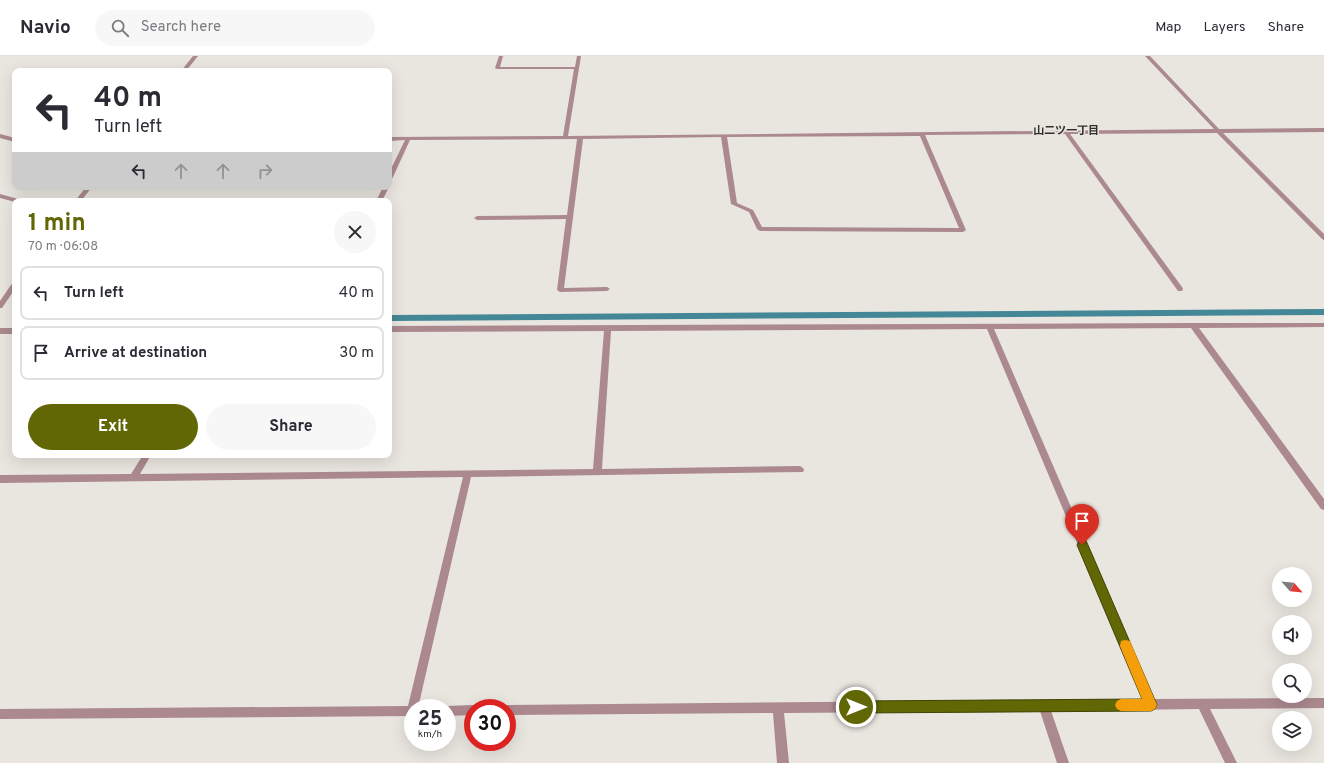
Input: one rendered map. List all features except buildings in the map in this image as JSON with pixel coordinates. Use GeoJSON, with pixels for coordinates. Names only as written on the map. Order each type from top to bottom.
{"type":"FeatureCollection","features":[{"type":"Feature","properties":{"kind":"street"},"geometry":{"type":"LineString","coordinates":[[186,68],[196,56]]}},
{"type":"Feature","properties":{"kind":"street"},"geometry":{"type":"LineString","coordinates":[[501,56],[497,68],[577,68]]}},
{"type":"Feature","properties":{"kind":"street"},"geometry":{"type":"LineString","coordinates":[[565,138],[579,56]]}},
{"type":"Feature","properties":{"kind":"street"},"geometry":{"type":"LineString","coordinates":[[1147,56],[1217,130],[1324,238]]}},
{"type":"Feature","properties":{"kind":"street"},"geometry":{"type":"LineString","coordinates":[[392,139],[1324,130]]}},
{"type":"Feature","properties":{"kind":"street"},"geometry":{"type":"LineString","coordinates":[[1066,132],[1180,289]]}},
{"type":"Feature","properties":{"kind":"street"},"geometry":{"type":"LineString","coordinates":[[724,136],[734,204],[751,211],[760,229],[963,230],[922,134]]}},
{"type":"Feature","properties":{"kind":"street"},"geometry":{"type":"LineString","coordinates":[[0,136],[12,139]]}},
{"type":"Feature","properties":{"kind":"street"},"geometry":{"type":"LineString","coordinates":[[580,138],[560,290],[607,289]]}},
{"type":"Feature","properties":{"kind":"street"},"geometry":{"type":"LineString","coordinates":[[392,173],[408,139]]}},
{"type":"Feature","properties":{"kind":"street"},"geometry":{"type":"LineString","coordinates":[[80,198],[87,190]]}},
{"type":"Feature","properties":{"kind":"street"},"geometry":{"type":"LineString","coordinates":[[0,196],[12,199]]}},
{"type":"Feature","properties":{"kind":"street"},"geometry":{"type":"LineString","coordinates":[[477,218],[570,217]]}},
{"type":"Feature","properties":{"kind":"street"},"geometry":{"type":"LineString","coordinates":[[0,306],[12,288]]}},
{"type":"Feature","properties":{"kind":"street"},"geometry":{"type":"LineString","coordinates":[[392,329],[1324,325]]}},
{"type":"Feature","properties":{"kind":"street"},"geometry":{"type":"LineString","coordinates":[[989,326],[1151,705]]}},
{"type":"Feature","properties":{"kind":"street"},"geometry":{"type":"LineString","coordinates":[[1193,326],[1324,506]]}},
{"type":"Feature","properties":{"kind":"street"},"geometry":{"type":"LineString","coordinates":[[597,472],[608,328]]}},
{"type":"Feature","properties":{"kind":"street"},"geometry":{"type":"LineString","coordinates":[[0,331],[12,331]]}},
{"type":"Feature","properties":{"kind":"street"},"geometry":{"type":"LineString","coordinates":[[134,477],[145,458]]}},
{"type":"Feature","properties":{"kind":"street"},"geometry":{"type":"LineString","coordinates":[[0,479],[800,470]]}},
{"type":"Feature","properties":{"kind":"street"},"geometry":{"type":"LineString","coordinates":[[416,699],[468,473]]}},
{"type":"Feature","properties":{"kind":"street"},"geometry":{"type":"LineString","coordinates":[[516,710],[1324,703]]}},
{"type":"Feature","properties":{"kind":"street"},"geometry":{"type":"LineString","coordinates":[[1202,704],[1231,763]]}},
{"type":"Feature","properties":{"kind":"street"},"geometry":{"type":"LineString","coordinates":[[1044,706],[1063,763]]}},
{"type":"Feature","properties":{"kind":"street"},"geometry":{"type":"LineString","coordinates":[[778,708],[784,763]]}},
{"type":"Feature","properties":{"kind":"street"},"geometry":{"type":"LineString","coordinates":[[0,714],[404,711]]}},
{"type":"Feature","properties":{"kind":"waterway"},"geometry":{"type":"LineString","coordinates":[[392,318],[1324,312]]}},
{"type":"Feature","properties":{"kind":"slow traffic"},"geometry":{"type":"LineString","coordinates":[[1121,705],[1151,705],[1125,646]]}},
{"type":"Feature","properties":{"kind":"district","name":"山二ツ一丁目"},"geometry":{"type":"Point","coordinates":[1066,130]}},
{"type":"Feature","properties":{"kind":"route"},"geometry":{"type":"LineString","coordinates":[[856,707],[1151,705],[1082,545]]}}]}
